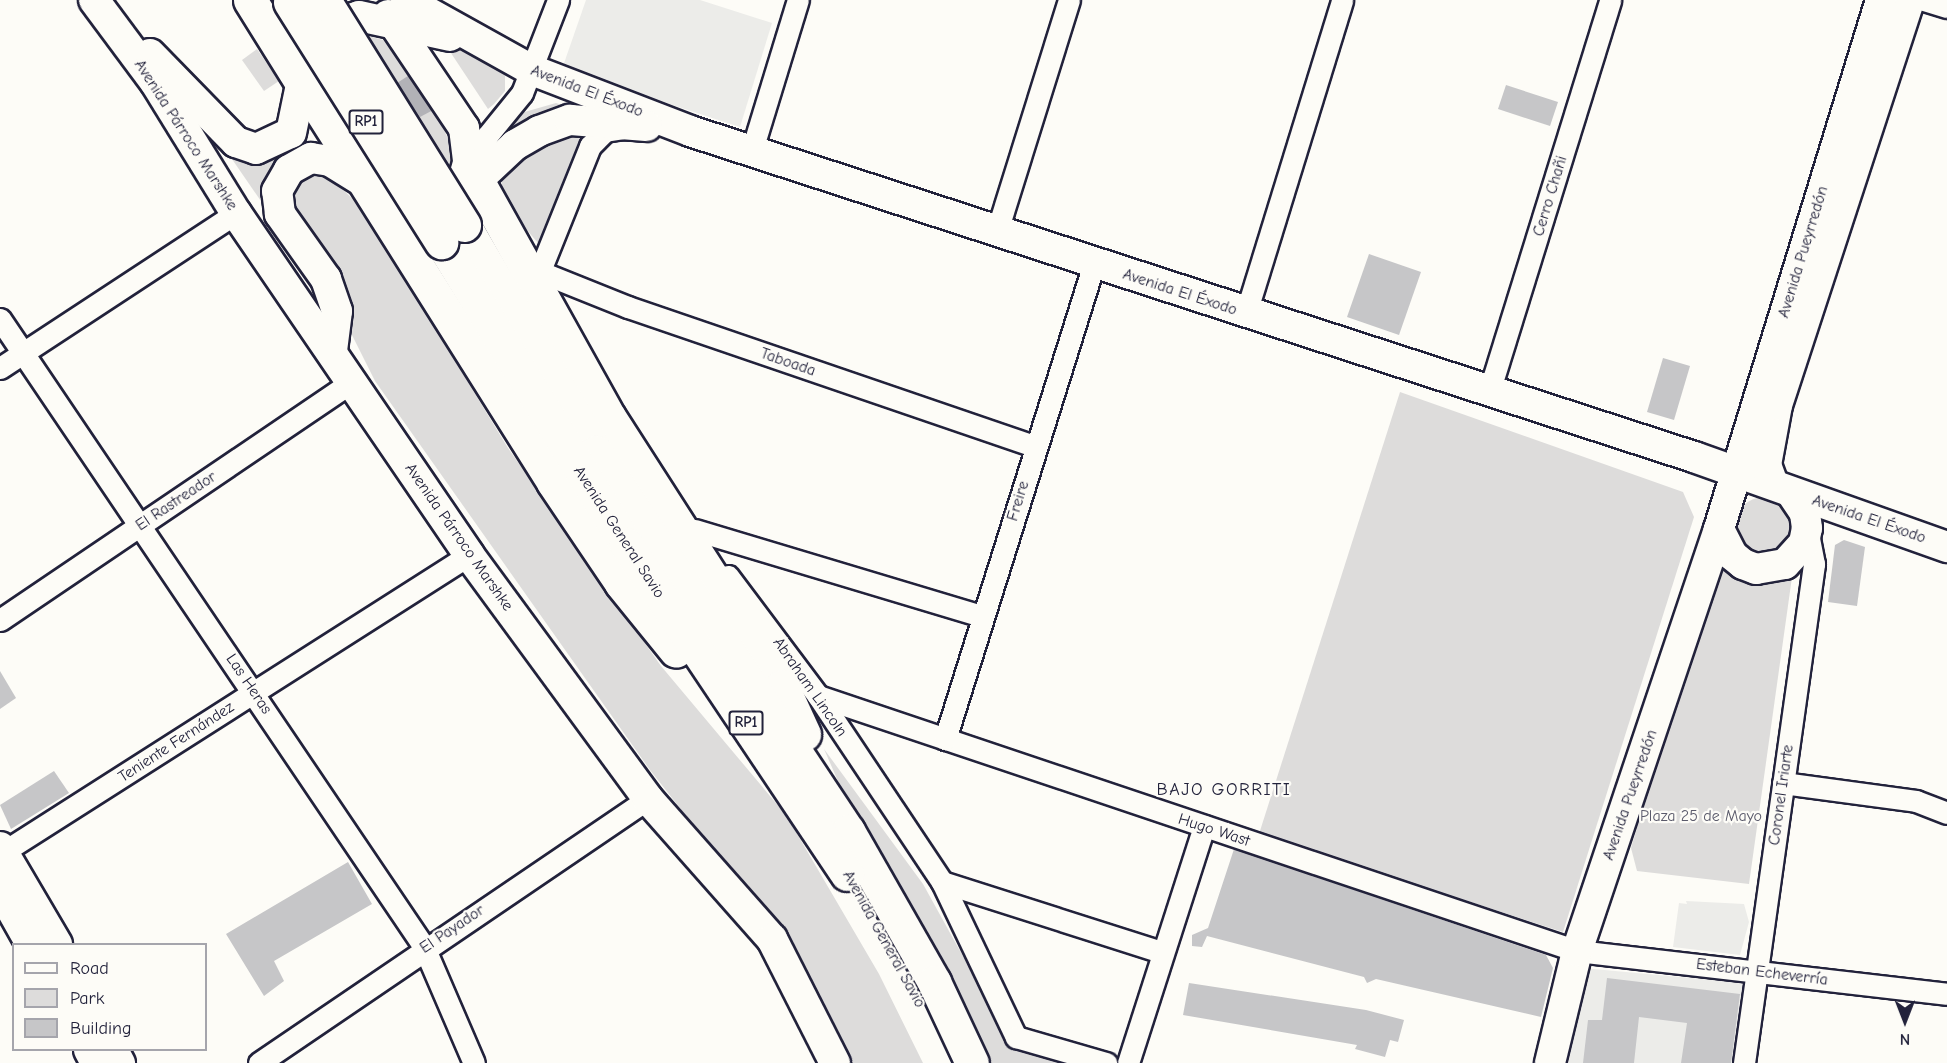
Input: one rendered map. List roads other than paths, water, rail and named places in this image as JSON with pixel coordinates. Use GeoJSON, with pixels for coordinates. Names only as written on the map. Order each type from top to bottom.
{"type":"FeatureCollection","features":[{"type":"Feature","properties":{"kind":"highway"},"geometry":{"type":"LineString","coordinates":[[250,0],[301,82]]}},
{"type":"Feature","properties":{"kind":"highway","name":"Avenida General Savio"},"geometry":{"type":"LineString","coordinates":[[289,0],[552,375],[782,686],[848,831],[934,982],[972,1063]]}},
{"type":"Feature","properties":{"kind":"highway","name":"Avenida General Savio"},"geometry":{"type":"LineString","coordinates":[[324,0],[552,375],[785,782],[882,931],[949,1063]]}},
{"type":"Feature","properties":{"kind":"highway"},"geometry":{"type":"LineString","coordinates":[[469,176],[539,279],[552,375]]}},
{"type":"Feature","properties":{"kind":"highway"},"geometry":{"type":"LineString","coordinates":[[365,183],[621,583],[785,782]]}},
{"type":"Feature","properties":{"kind":"main road"},"geometry":{"type":"LineString","coordinates":[[375,0],[400,11],[464,128],[469,176]]}},
{"type":"Feature","properties":{"kind":"main road","name":"Avenida Pueyrredón"},"geometry":{"type":"LineString","coordinates":[[1765,482],[1881,0]]}},
{"type":"Feature","properties":{"kind":"main road","name":"Avenida Pueyrredón"},"geometry":{"type":"LineString","coordinates":[[1765,482],[1777,405],[1909,0]]}},
{"type":"Feature","properties":{"kind":"main road","name":"Avenida El Éxodo"},"geometry":{"type":"LineString","coordinates":[[98,5],[242,146],[262,148],[288,136],[298,112],[301,82],[310,41],[325,26],[359,16],[400,11],[486,47],[532,70],[690,130],[1765,482],[1947,547]]}},
{"type":"Feature","properties":{"kind":"main road","name":"Avenida Párroco Marshke"},"geometry":{"type":"LineString","coordinates":[[98,5],[155,82],[236,213],[469,555],[648,799],[772,939],[836,1063]]}},
{"type":"Feature","properties":{"kind":"main road"},"geometry":{"type":"LineString","coordinates":[[301,82],[365,183]]}},
{"type":"Feature","properties":{"kind":"main road","name":"Avenida El Éxodo"},"geometry":{"type":"LineString","coordinates":[[365,183],[394,206],[420,216],[443,210],[469,176],[515,145],[559,123],[600,120],[690,130]]}},
{"type":"Feature","properties":{"kind":"main road"},"geometry":{"type":"LineString","coordinates":[[332,351],[337,312],[326,279],[280,214],[278,191],[289,170],[311,158],[330,161],[365,183]]}},
{"type":"Feature","properties":{"kind":"main road","name":"Avenida El Éxodo"},"geometry":{"type":"LineString","coordinates":[[1670,452],[1708,485],[1723,515]]}},
{"type":"Feature","properties":{"kind":"main road"},"geometry":{"type":"LineString","coordinates":[[1765,482],[1806,513],[1807,528],[1796,555],[1771,569],[1756,569],[1737,560],[1723,515],[1765,482]]}},
{"type":"Feature","properties":{"kind":"main road","name":"Avenida Pueyrredón"},"geometry":{"type":"LineString","coordinates":[[1550,1063],[1577,951],[1723,515]]}},
{"type":"Feature","properties":{"kind":"main road"},"geometry":{"type":"LineString","coordinates":[[4,868],[30,943]]}},
{"type":"Feature","properties":{"kind":"main road"},"geometry":{"type":"LineString","coordinates":[[4,868],[56,943]]}},
{"type":"Feature","properties":{"kind":"street"},"geometry":{"type":"LineString","coordinates":[[469,176],[487,136],[522,93],[558,0]]}},
{"type":"Feature","properties":{"kind":"street"},"geometry":{"type":"LineString","coordinates":[[752,150],[798,0]]}},
{"type":"Feature","properties":{"kind":"street"},"geometry":{"type":"LineString","coordinates":[[997,231],[1069,0]]}},
{"type":"Feature","properties":{"kind":"street"},"geometry":{"type":"LineString","coordinates":[[1246,313],[1342,0]]}},
{"type":"Feature","properties":{"kind":"street","name":"Cerro Chañi"},"geometry":{"type":"LineString","coordinates":[[1489,392],[1610,0]]}},
{"type":"Feature","properties":{"kind":"street"},"geometry":{"type":"LineString","coordinates":[[1924,0],[1947,7]]}},
{"type":"Feature","properties":{"kind":"street"},"geometry":{"type":"LineString","coordinates":[[539,279],[590,146],[605,131],[650,126]]}},
{"type":"Feature","properties":{"kind":"street"},"geometry":{"type":"LineString","coordinates":[[0,369],[236,213]]}},
{"type":"Feature","properties":{"kind":"street","name":"Freire"},"geometry":{"type":"LineString","coordinates":[[945,740],[1034,446],[1094,263]]}},
{"type":"Feature","properties":{"kind":"street","name":"Taboada"},"geometry":{"type":"LineString","coordinates":[[539,279],[628,307],[1034,446]]}},
{"type":"Feature","properties":{"kind":"street","name":"Las Heras"},"geometry":{"type":"LineString","coordinates":[[0,319],[254,691],[424,947],[474,1063]]}},
{"type":"Feature","properties":{"kind":"street","name":"Abraham Lincoln"},"geometry":{"type":"LineString","coordinates":[[552,375],[594,375],[695,530],[818,696],[942,882],[1016,1037],[1106,1063]]}},
{"type":"Feature","properties":{"kind":"street","name":"El Rastreador"},"geometry":{"type":"LineString","coordinates":[[0,620],[351,382]]}},
{"type":"Feature","properties":{"kind":"street","name":"Coronel Iriarte"},"geometry":{"type":"LineString","coordinates":[[1744,1063],[1754,970],[1814,564],[1807,528]]}},
{"type":"Feature","properties":{"kind":"street"},"geometry":{"type":"LineString","coordinates":[[695,530],[982,616]]}},
{"type":"Feature","properties":{"kind":"street","name":"Teniente Fernández"},"geometry":{"type":"LineString","coordinates":[[4,868],[254,691],[469,555]]}},
{"type":"Feature","properties":{"kind":"street","name":"Hugo Wast"},"geometry":{"type":"LineString","coordinates":[[818,696],[1577,951]]}},
{"type":"Feature","properties":{"kind":"street"},"geometry":{"type":"LineString","coordinates":[[1783,783],[1917,801],[1947,813]]}},
{"type":"Feature","properties":{"kind":"street","name":"El Payador"},"geometry":{"type":"LineString","coordinates":[[259,1063],[424,947],[648,799]]}},
{"type":"Feature","properties":{"kind":"street"},"geometry":{"type":"LineString","coordinates":[[1128,1063],[1204,826]]}},
{"type":"Feature","properties":{"kind":"street"},"geometry":{"type":"LineString","coordinates":[[942,882],[1162,952]]}},
{"type":"Feature","properties":{"kind":"street","name":"Esteban Echeverría"},"geometry":{"type":"LineString","coordinates":[[1577,951],[1947,994]]}},
{"type":"Feature","properties":{"kind":"district","name":"BAJO GORRITI"},"geometry":{"type":"Point","coordinates":[1224,790]}},
{"type":"Feature","properties":{"kind":"park label","name":"Plaza 25 de Mayo"},"geometry":{"type":"Point","coordinates":[1701,816]}}]}
